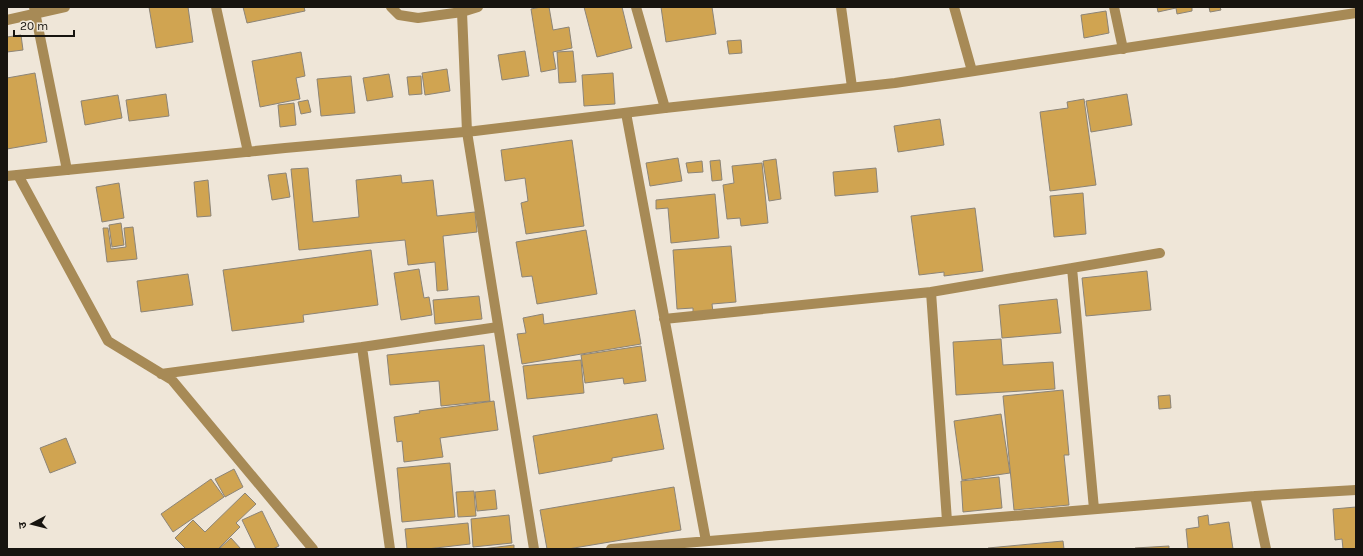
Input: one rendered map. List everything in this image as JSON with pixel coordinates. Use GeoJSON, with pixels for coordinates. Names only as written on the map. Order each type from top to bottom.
{"type":"FeatureCollection","features":[{"type":"Feature","properties":{"kind":"street"},"geometry":{"type":"LineString","coordinates":[[7,20],[34,10],[65,7]]}},
{"type":"Feature","properties":{"kind":"street"},"geometry":{"type":"LineString","coordinates":[[216,7],[248,152]]}},
{"type":"Feature","properties":{"kind":"street"},"geometry":{"type":"LineString","coordinates":[[391,7],[399,15],[418,18],[462,12],[478,7]]}},
{"type":"Feature","properties":{"kind":"street"},"geometry":{"type":"LineString","coordinates":[[636,7],[665,108]]}},
{"type":"Feature","properties":{"kind":"street"},"geometry":{"type":"LineString","coordinates":[[842,7],[852,87]]}},
{"type":"Feature","properties":{"kind":"street"},"geometry":{"type":"LineString","coordinates":[[954,7],[972,71]]}},
{"type":"Feature","properties":{"kind":"street"},"geometry":{"type":"LineString","coordinates":[[1114,7],[1123,49]]}},
{"type":"Feature","properties":{"kind":"street"},"geometry":{"type":"LineString","coordinates":[[34,10],[67,170]]}},
{"type":"Feature","properties":{"kind":"street"},"geometry":{"type":"LineString","coordinates":[[462,12],[467,132],[534,549]]}},
{"type":"Feature","properties":{"kind":"street"},"geometry":{"type":"LineString","coordinates":[[7,176],[467,132],[665,108],[895,83],[1356,13]]}},
{"type":"Feature","properties":{"kind":"street"},"geometry":{"type":"LineString","coordinates":[[626,113],[706,541]]}},
{"type":"Feature","properties":{"kind":"street"},"geometry":{"type":"LineString","coordinates":[[18,175],[108,341],[172,380],[313,549]]}},
{"type":"Feature","properties":{"kind":"street"},"geometry":{"type":"LineString","coordinates":[[664,319],[931,292],[1160,253]]}},
{"type":"Feature","properties":{"kind":"street"},"geometry":{"type":"LineString","coordinates":[[1072,268],[1094,509]]}},
{"type":"Feature","properties":{"kind":"street"},"geometry":{"type":"LineString","coordinates":[[931,292],[947,521]]}},
{"type":"Feature","properties":{"kind":"street"},"geometry":{"type":"LineString","coordinates":[[161,374],[498,327]]}},
{"type":"Feature","properties":{"kind":"street"},"geometry":{"type":"LineString","coordinates":[[362,347],[390,549]]}},
{"type":"Feature","properties":{"kind":"street"},"geometry":{"type":"LineString","coordinates":[[611,549],[1255,496],[1356,490]]}},
{"type":"Feature","properties":{"kind":"street"},"geometry":{"type":"LineString","coordinates":[[1255,496],[1266,549]]}},
{"type":"Feature","properties":{"kind":"building"},"geometry":{"type":"Polygon","coordinates":[[[149,7],[188,7],[193,42],[156,48],[149,7]]]}},
{"type":"Feature","properties":{"kind":"building"},"geometry":{"type":"Polygon","coordinates":[[[243,7],[304,7],[305,11],[247,23],[243,7]]]}},
{"type":"Feature","properties":{"kind":"building"},"geometry":{"type":"Polygon","coordinates":[[[549,7],[553,30],[569,27],[572,48],[553,52],[556,69],[541,72],[531,9],[549,7]]]}},
{"type":"Feature","properties":{"kind":"building"},"geometry":{"type":"Polygon","coordinates":[[[584,7],[622,7],[632,48],[597,57],[584,7]]]}},
{"type":"Feature","properties":{"kind":"building"},"geometry":{"type":"Polygon","coordinates":[[[661,7],[712,7],[716,34],[666,42],[661,7]]]}},
{"type":"Feature","properties":{"kind":"building"},"geometry":{"type":"Polygon","coordinates":[[[1157,7],[1192,7],[1192,11],[1177,14],[1176,8],[1158,12],[1157,7]]]}},
{"type":"Feature","properties":{"kind":"building"},"geometry":{"type":"Polygon","coordinates":[[[1209,7],[1220,7],[1221,10],[1210,12],[1209,7]]]}},
{"type":"Feature","properties":{"kind":"building"},"geometry":{"type":"Polygon","coordinates":[[[1106,11],[1109,33],[1084,38],[1081,15],[1106,11]]]}},
{"type":"Feature","properties":{"kind":"building"},"geometry":{"type":"Polygon","coordinates":[[[21,35],[23,50],[7,52],[7,37],[21,35]]]}},
{"type":"Feature","properties":{"kind":"building"},"geometry":{"type":"Polygon","coordinates":[[[741,40],[742,53],[729,54],[727,41],[741,40]]]}},
{"type":"Feature","properties":{"kind":"building"},"geometry":{"type":"Polygon","coordinates":[[[525,51],[529,76],[502,80],[498,55],[525,51]]]}},
{"type":"Feature","properties":{"kind":"building"},"geometry":{"type":"Polygon","coordinates":[[[573,51],[576,82],[559,83],[557,52],[573,51]]]}},
{"type":"Feature","properties":{"kind":"building"},"geometry":{"type":"Polygon","coordinates":[[[301,52],[305,76],[296,78],[300,99],[260,107],[252,61],[301,52]]]}},
{"type":"Feature","properties":{"kind":"building"},"geometry":{"type":"Polygon","coordinates":[[[447,69],[450,91],[425,95],[422,73],[447,69]]]}},
{"type":"Feature","properties":{"kind":"building"},"geometry":{"type":"Polygon","coordinates":[[[35,73],[47,142],[7,149],[7,78],[35,73]]]}},
{"type":"Feature","properties":{"kind":"building"},"geometry":{"type":"Polygon","coordinates":[[[613,73],[615,104],[584,106],[582,75],[613,73]]]}},
{"type":"Feature","properties":{"kind":"building"},"geometry":{"type":"Polygon","coordinates":[[[389,74],[393,97],[367,101],[363,78],[389,74]]]}},
{"type":"Feature","properties":{"kind":"building"},"geometry":{"type":"Polygon","coordinates":[[[351,76],[355,113],[321,116],[317,79],[351,76]]]}},
{"type":"Feature","properties":{"kind":"building"},"geometry":{"type":"Polygon","coordinates":[[[421,76],[422,94],[409,95],[407,77],[421,76]]]}},
{"type":"Feature","properties":{"kind":"building"},"geometry":{"type":"Polygon","coordinates":[[[166,94],[169,116],[129,121],[126,100],[166,94]]]}},
{"type":"Feature","properties":{"kind":"building"},"geometry":{"type":"Polygon","coordinates":[[[1127,94],[1132,125],[1091,132],[1086,101],[1127,94]]]}},
{"type":"Feature","properties":{"kind":"building"},"geometry":{"type":"Polygon","coordinates":[[[118,95],[122,118],[85,125],[81,101],[118,95]]]}},
{"type":"Feature","properties":{"kind":"building"},"geometry":{"type":"Polygon","coordinates":[[[1084,99],[1096,185],[1050,191],[1040,112],[1068,108],[1067,102],[1084,99]]]}},
{"type":"Feature","properties":{"kind":"building"},"geometry":{"type":"Polygon","coordinates":[[[308,100],[311,112],[301,114],[298,102],[308,100]]]}},
{"type":"Feature","properties":{"kind":"building"},"geometry":{"type":"Polygon","coordinates":[[[294,103],[296,125],[280,127],[278,105],[294,103]]]}},
{"type":"Feature","properties":{"kind":"building"},"geometry":{"type":"Polygon","coordinates":[[[940,119],[944,145],[898,152],[894,126],[940,119]]]}},
{"type":"Feature","properties":{"kind":"building"},"geometry":{"type":"Polygon","coordinates":[[[572,140],[584,226],[526,234],[521,203],[528,201],[525,178],[505,181],[501,150],[572,140]]]}},
{"type":"Feature","properties":{"kind":"building"},"geometry":{"type":"Polygon","coordinates":[[[678,158],[682,181],[650,186],[646,163],[678,158]]]}},
{"type":"Feature","properties":{"kind":"building"},"geometry":{"type":"Polygon","coordinates":[[[776,159],[781,199],[769,201],[763,161],[776,159]]]}},
{"type":"Feature","properties":{"kind":"building"},"geometry":{"type":"Polygon","coordinates":[[[720,160],[722,180],[712,181],[710,161],[720,160]]]}},
{"type":"Feature","properties":{"kind":"building"},"geometry":{"type":"Polygon","coordinates":[[[702,161],[703,172],[688,173],[686,163],[702,161]]]}},
{"type":"Feature","properties":{"kind":"building"},"geometry":{"type":"Polygon","coordinates":[[[762,163],[768,223],[741,226],[740,218],[727,219],[723,185],[734,183],[732,166],[762,163]]]}},
{"type":"Feature","properties":{"kind":"building"},"geometry":{"type":"Polygon","coordinates":[[[308,168],[313,222],[359,217],[356,180],[401,175],[402,183],[433,180],[437,216],[475,212],[477,232],[443,236],[448,290],[437,291],[435,262],[408,265],[405,240],[299,250],[291,169],[308,168]]]}},
{"type":"Feature","properties":{"kind":"building"},"geometry":{"type":"Polygon","coordinates":[[[876,168],[878,192],[835,196],[833,172],[876,168]]]}},
{"type":"Feature","properties":{"kind":"building"},"geometry":{"type":"Polygon","coordinates":[[[286,173],[290,197],[272,200],[268,175],[286,173]]]}},
{"type":"Feature","properties":{"kind":"building"},"geometry":{"type":"Polygon","coordinates":[[[208,180],[211,216],[197,217],[194,182],[208,180]]]}},
{"type":"Feature","properties":{"kind":"building"},"geometry":{"type":"Polygon","coordinates":[[[119,183],[124,218],[102,222],[96,187],[119,183]]]}},
{"type":"Feature","properties":{"kind":"building"},"geometry":{"type":"Polygon","coordinates":[[[1083,193],[1086,234],[1054,237],[1050,196],[1083,193]]]}},
{"type":"Feature","properties":{"kind":"building"},"geometry":{"type":"Polygon","coordinates":[[[715,194],[719,238],[671,243],[668,208],[656,209],[656,200],[715,194]]]}},
{"type":"Feature","properties":{"kind":"building"},"geometry":{"type":"Polygon","coordinates":[[[975,208],[983,271],[944,276],[944,272],[919,275],[911,216],[975,208]]]}},
{"type":"Feature","properties":{"kind":"building"},"geometry":{"type":"Polygon","coordinates":[[[121,223],[124,245],[112,247],[109,225],[121,223]]]}},
{"type":"Feature","properties":{"kind":"building"},"geometry":{"type":"Polygon","coordinates":[[[133,227],[137,259],[107,262],[103,228],[108,228],[111,249],[126,247],[124,228],[133,227]]]}},
{"type":"Feature","properties":{"kind":"building"},"geometry":{"type":"Polygon","coordinates":[[[586,230],[597,294],[537,304],[532,276],[522,277],[516,242],[586,230]]]}},
{"type":"Feature","properties":{"kind":"building"},"geometry":{"type":"Polygon","coordinates":[[[731,246],[736,302],[712,304],[713,312],[693,313],[693,308],[677,309],[673,250],[731,246]]]}},
{"type":"Feature","properties":{"kind":"building"},"geometry":{"type":"Polygon","coordinates":[[[371,250],[378,305],[303,315],[304,322],[232,331],[223,270],[371,250]]]}},
{"type":"Feature","properties":{"kind":"building"},"geometry":{"type":"Polygon","coordinates":[[[419,269],[424,298],[429,297],[432,315],[401,320],[394,273],[419,269]]]}},
{"type":"Feature","properties":{"kind":"building"},"geometry":{"type":"Polygon","coordinates":[[[1147,271],[1151,310],[1086,316],[1082,278],[1147,271]]]}},
{"type":"Feature","properties":{"kind":"building"},"geometry":{"type":"Polygon","coordinates":[[[188,274],[193,305],[141,312],[137,281],[188,274]]]}},
{"type":"Feature","properties":{"kind":"building"},"geometry":{"type":"Polygon","coordinates":[[[479,296],[482,319],[435,324],[433,300],[479,296]]]}},
{"type":"Feature","properties":{"kind":"building"},"geometry":{"type":"Polygon","coordinates":[[[1057,299],[1061,333],[1002,338],[999,305],[1057,299]]]}},
{"type":"Feature","properties":{"kind":"building"},"geometry":{"type":"Polygon","coordinates":[[[635,310],[641,344],[522,364],[517,334],[526,333],[523,318],[543,314],[544,324],[635,310]]]}},
{"type":"Feature","properties":{"kind":"building"},"geometry":{"type":"Polygon","coordinates":[[[1001,339],[1003,365],[1053,362],[1055,389],[956,395],[953,342],[1001,339]]]}},
{"type":"Feature","properties":{"kind":"building"},"geometry":{"type":"Polygon","coordinates":[[[484,345],[490,401],[441,406],[439,381],[390,385],[387,355],[484,345]]]}},
{"type":"Feature","properties":{"kind":"building"},"geometry":{"type":"Polygon","coordinates":[[[641,346],[646,381],[624,384],[623,378],[585,383],[581,355],[641,346]]]}},
{"type":"Feature","properties":{"kind":"building"},"geometry":{"type":"Polygon","coordinates":[[[581,360],[584,393],[527,399],[523,366],[581,360]]]}},
{"type":"Feature","properties":{"kind":"building"},"geometry":{"type":"Polygon","coordinates":[[[1063,390],[1069,455],[1064,455],[1069,505],[1014,510],[1003,396],[1063,390]]]}},
{"type":"Feature","properties":{"kind":"building"},"geometry":{"type":"Polygon","coordinates":[[[1170,395],[1171,408],[1159,409],[1158,396],[1170,395]]]}},
{"type":"Feature","properties":{"kind":"building"},"geometry":{"type":"Polygon","coordinates":[[[494,401],[498,430],[440,438],[443,457],[404,462],[402,441],[397,442],[394,417],[420,413],[419,411],[494,401]]]}},
{"type":"Feature","properties":{"kind":"building"},"geometry":{"type":"Polygon","coordinates":[[[657,414],[664,449],[612,458],[612,461],[539,474],[533,436],[657,414]]]}},
{"type":"Feature","properties":{"kind":"building"},"geometry":{"type":"Polygon","coordinates":[[[1001,414],[1010,473],[962,480],[954,421],[1001,414]]]}},
{"type":"Feature","properties":{"kind":"building"},"geometry":{"type":"Polygon","coordinates":[[[66,438],[76,463],[50,473],[40,448],[66,438]]]}},
{"type":"Feature","properties":{"kind":"building"},"geometry":{"type":"Polygon","coordinates":[[[450,463],[455,517],[402,522],[397,468],[450,463]]]}},
{"type":"Feature","properties":{"kind":"building"},"geometry":{"type":"Polygon","coordinates":[[[234,469],[243,487],[225,497],[215,479],[234,469]]]}},
{"type":"Feature","properties":{"kind":"building"},"geometry":{"type":"Polygon","coordinates":[[[999,477],[1002,508],[963,512],[961,481],[999,477]]]}},
{"type":"Feature","properties":{"kind":"building"},"geometry":{"type":"Polygon","coordinates":[[[211,479],[224,497],[173,532],[161,514],[211,479]]]}},
{"type":"Feature","properties":{"kind":"building"},"geometry":{"type":"Polygon","coordinates":[[[674,487],[681,530],[568,549],[547,549],[540,510],[674,487]]]}},
{"type":"Feature","properties":{"kind":"building"},"geometry":{"type":"Polygon","coordinates":[[[495,490],[497,509],[477,511],[475,492],[495,490]]]}},
{"type":"Feature","properties":{"kind":"building"},"geometry":{"type":"Polygon","coordinates":[[[474,491],[476,516],[458,517],[456,492],[474,491]]]}},
{"type":"Feature","properties":{"kind":"building"},"geometry":{"type":"Polygon","coordinates":[[[245,493],[256,504],[236,523],[240,527],[218,549],[186,549],[175,538],[193,520],[205,532],[245,493]]]}},
{"type":"Feature","properties":{"kind":"building"},"geometry":{"type":"Polygon","coordinates":[[[1356,507],[1356,549],[1343,549],[1342,539],[1335,540],[1333,509],[1356,507]]]}},
{"type":"Feature","properties":{"kind":"building"},"geometry":{"type":"Polygon","coordinates":[[[262,511],[279,546],[273,549],[256,549],[242,520],[262,511]]]}},
{"type":"Feature","properties":{"kind":"building"},"geometry":{"type":"Polygon","coordinates":[[[509,515],[512,543],[473,547],[471,519],[509,515]]]}},
{"type":"Feature","properties":{"kind":"building"},"geometry":{"type":"Polygon","coordinates":[[[1208,515],[1209,525],[1229,522],[1233,549],[1188,549],[1186,529],[1199,527],[1198,517],[1208,515]]]}},
{"type":"Feature","properties":{"kind":"building"},"geometry":{"type":"Polygon","coordinates":[[[468,523],[470,544],[427,549],[407,549],[405,529],[468,523]]]}},
{"type":"Feature","properties":{"kind":"building"},"geometry":{"type":"Polygon","coordinates":[[[231,538],[241,549],[219,549],[231,538]]]}},
{"type":"Feature","properties":{"kind":"building"},"geometry":{"type":"Polygon","coordinates":[[[1063,541],[1064,549],[988,549],[988,548],[1063,541]]]}},
{"type":"Feature","properties":{"kind":"building"},"geometry":{"type":"Polygon","coordinates":[[[514,545],[514,549],[482,549],[514,545]]]}},
{"type":"Feature","properties":{"kind":"building"},"geometry":{"type":"Polygon","coordinates":[[[1169,546],[1169,549],[1135,549],[1135,548],[1169,546]]]}}]}
